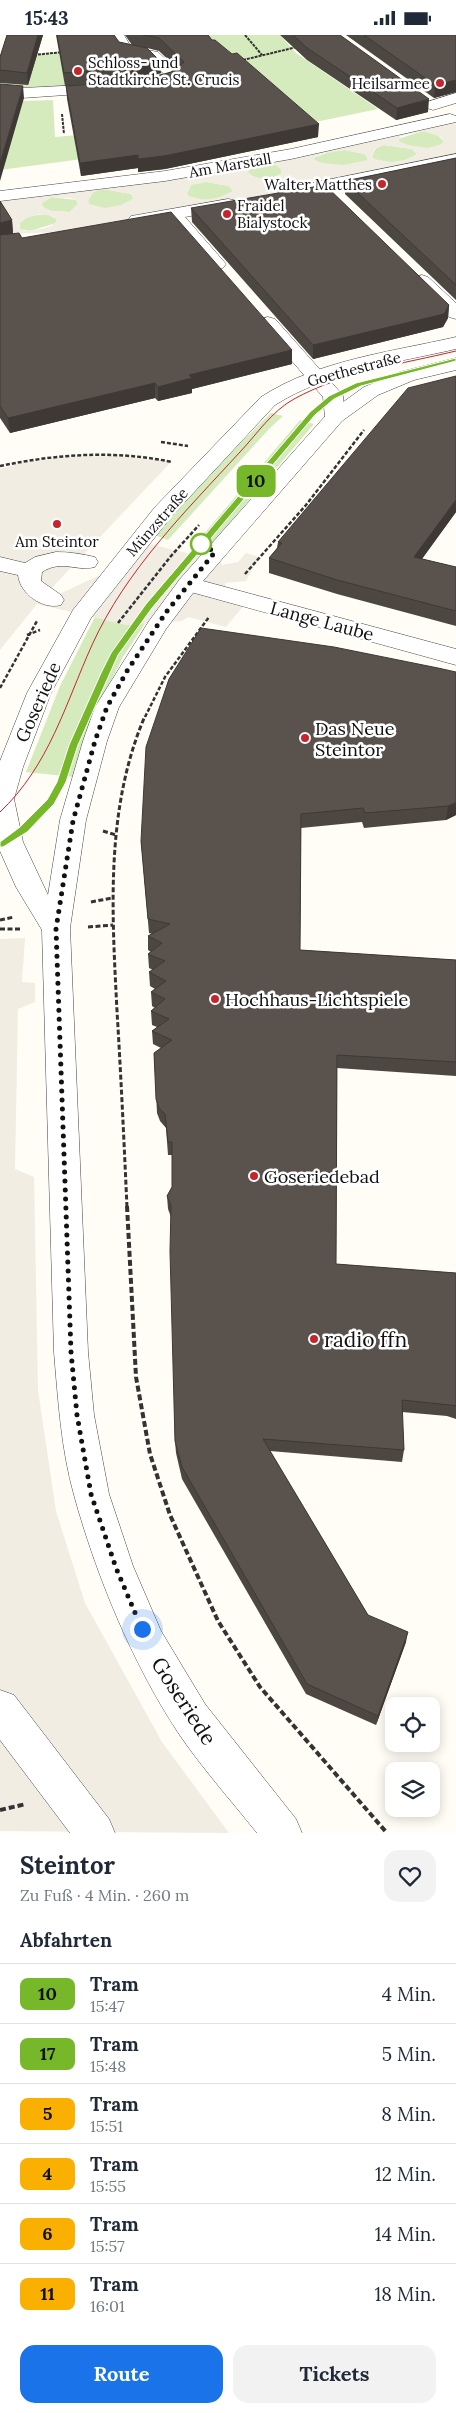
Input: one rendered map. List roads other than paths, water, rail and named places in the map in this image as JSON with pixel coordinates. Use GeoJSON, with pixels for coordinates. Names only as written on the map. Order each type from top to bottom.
{"type":"FeatureCollection","features":[{"type":"Feature","properties":{"kind":"street"},"geometry":{"type":"LineString","coordinates":[[0,90],[22,93],[124,87],[160,82],[174,75],[153,55],[126,51],[120,41]]}},
{"type":"Feature","properties":{"kind":"street"},"geometry":{"type":"LineString","coordinates":[[417,94],[453,122]]}},
{"type":"Feature","properties":{"kind":"street"},"geometry":{"type":"LineString","coordinates":[[433,105],[456,98]]}},
{"type":"Feature","properties":{"kind":"street","name":"Am Marstall"},"geometry":{"type":"LineString","coordinates":[[0,196],[165,176],[291,154],[453,122]]}},
{"type":"Feature","properties":{"kind":"street"},"geometry":{"type":"LineString","coordinates":[[267,197],[456,159]]}},
{"type":"Feature","properties":{"kind":"street"},"geometry":{"type":"LineString","coordinates":[[324,186],[338,200]]}},
{"type":"Feature","properties":{"kind":"street"},"geometry":{"type":"LineString","coordinates":[[124,223],[248,200]]}},
{"type":"Feature","properties":{"kind":"street"},"geometry":{"type":"LineString","coordinates":[[173,214],[229,278]]}},
{"type":"Feature","properties":{"kind":"street"},"geometry":{"type":"LineString","coordinates":[[410,269],[456,313]]}},
{"type":"Feature","properties":{"kind":"street"},"geometry":{"type":"LineString","coordinates":[[188,584],[334,418],[334,396],[254,306]]}},
{"type":"Feature","properties":{"kind":"street","name":"Goethestraße"},"geometry":{"type":"LineString","coordinates":[[217,454],[276,395],[316,377],[456,343]]}},
{"type":"Feature","properties":{"kind":"street","name":"Goethestraße"},"geometry":{"type":"LineString","coordinates":[[334,418],[370,391],[407,376],[456,363]]}},
{"type":"Feature","properties":{"kind":"street","name":"Münzstraße"},"geometry":{"type":"LineString","coordinates":[[99,592],[163,512],[217,454]]}},
{"type":"Feature","properties":{"kind":"street"},"geometry":{"type":"LineString","coordinates":[[53,600],[32,592],[26,586],[23,581],[25,570],[32,563],[42,559],[72,557],[87,562]]}},
{"type":"Feature","properties":{"kind":"street"},"geometry":{"type":"LineString","coordinates":[[0,564],[25,570]]}},
{"type":"Feature","properties":{"kind":"street","name":"Lange Laube"},"geometry":{"type":"LineString","coordinates":[[188,584],[456,657]]}},
{"type":"Feature","properties":{"kind":"street","name":"Goseriede"},"geometry":{"type":"LineString","coordinates":[[188,584],[157,626],[107,707],[95,741],[73,821],[64,878],[68,928],[71,1352],[77,1415],[91,1494],[116,1568],[148,1645],[191,1718],[282,1833]]}},
{"type":"Feature","properties":{"kind":"street","name":"Goseriede"},"geometry":{"type":"LineString","coordinates":[[68,928],[43,911],[11,875],[10,840],[0,800],[10,767],[39,693],[77,622],[99,592]]}},
{"type":"Feature","properties":{"kind":"street"},"geometry":{"type":"LineString","coordinates":[[11,875],[64,878]]}},
{"type":"Feature","properties":{"kind":"street"},"geometry":{"type":"LineString","coordinates":[[0,1709],[94,1833]]}},
{"type":"Feature","properties":{"kind":"tram line"},"geometry":{"type":"LineString","coordinates":[[0,812],[17,794],[44,755],[92,645],[106,618],[139,567],[178,520],[272,416],[294,399],[332,382],[353,375],[456,351]]}},
{"type":"Feature","properties":{"kind":"tram line"},"geometry":{"type":"LineString","coordinates":[[0,844],[23,830],[51,802],[62,782],[73,745],[105,673],[114,655],[149,606],[313,414],[331,397],[359,384],[456,360]]}},
{"type":"Feature","properties":{"kind":"tram line","name":"10"},"geometry":{"type":"LineString","coordinates":[[0,844],[10,840],[23,830],[51,802],[62,782],[73,745],[91,701],[114,655],[149,606],[313,414],[331,397],[359,384],[456,360]]}},
{"type":"Feature","properties":{"kind":"place","name":"Schloss- und Stadtkirche St. Crucis"},"geometry":{"type":"Point","coordinates":[78,71]}},
{"type":"Feature","properties":{"kind":"place","name":"Heilsarmee"},"geometry":{"type":"Point","coordinates":[440,83]}},
{"type":"Feature","properties":{"kind":"place","name":"Walter Matthes"},"geometry":{"type":"Point","coordinates":[382,184]}},
{"type":"Feature","properties":{"kind":"place","name":"Fraidel Bialystock"},"geometry":{"type":"Point","coordinates":[227,214]}},
{"type":"Feature","properties":{"kind":"place","name":"Am Steintor"},"geometry":{"type":"Point","coordinates":[57,524]}},
{"type":"Feature","properties":{"kind":"place","name":"Das Neue Steintor"},"geometry":{"type":"Point","coordinates":[305,738]}},
{"type":"Feature","properties":{"kind":"place","name":"Hochhaus-Lichtspiele"},"geometry":{"type":"Point","coordinates":[215,999]}},
{"type":"Feature","properties":{"kind":"place","name":"Goseriedebad"},"geometry":{"type":"Point","coordinates":[254,1176]}},
{"type":"Feature","properties":{"kind":"place","name":"radio ffn"},"geometry":{"type":"Point","coordinates":[314,1339]}}]}
